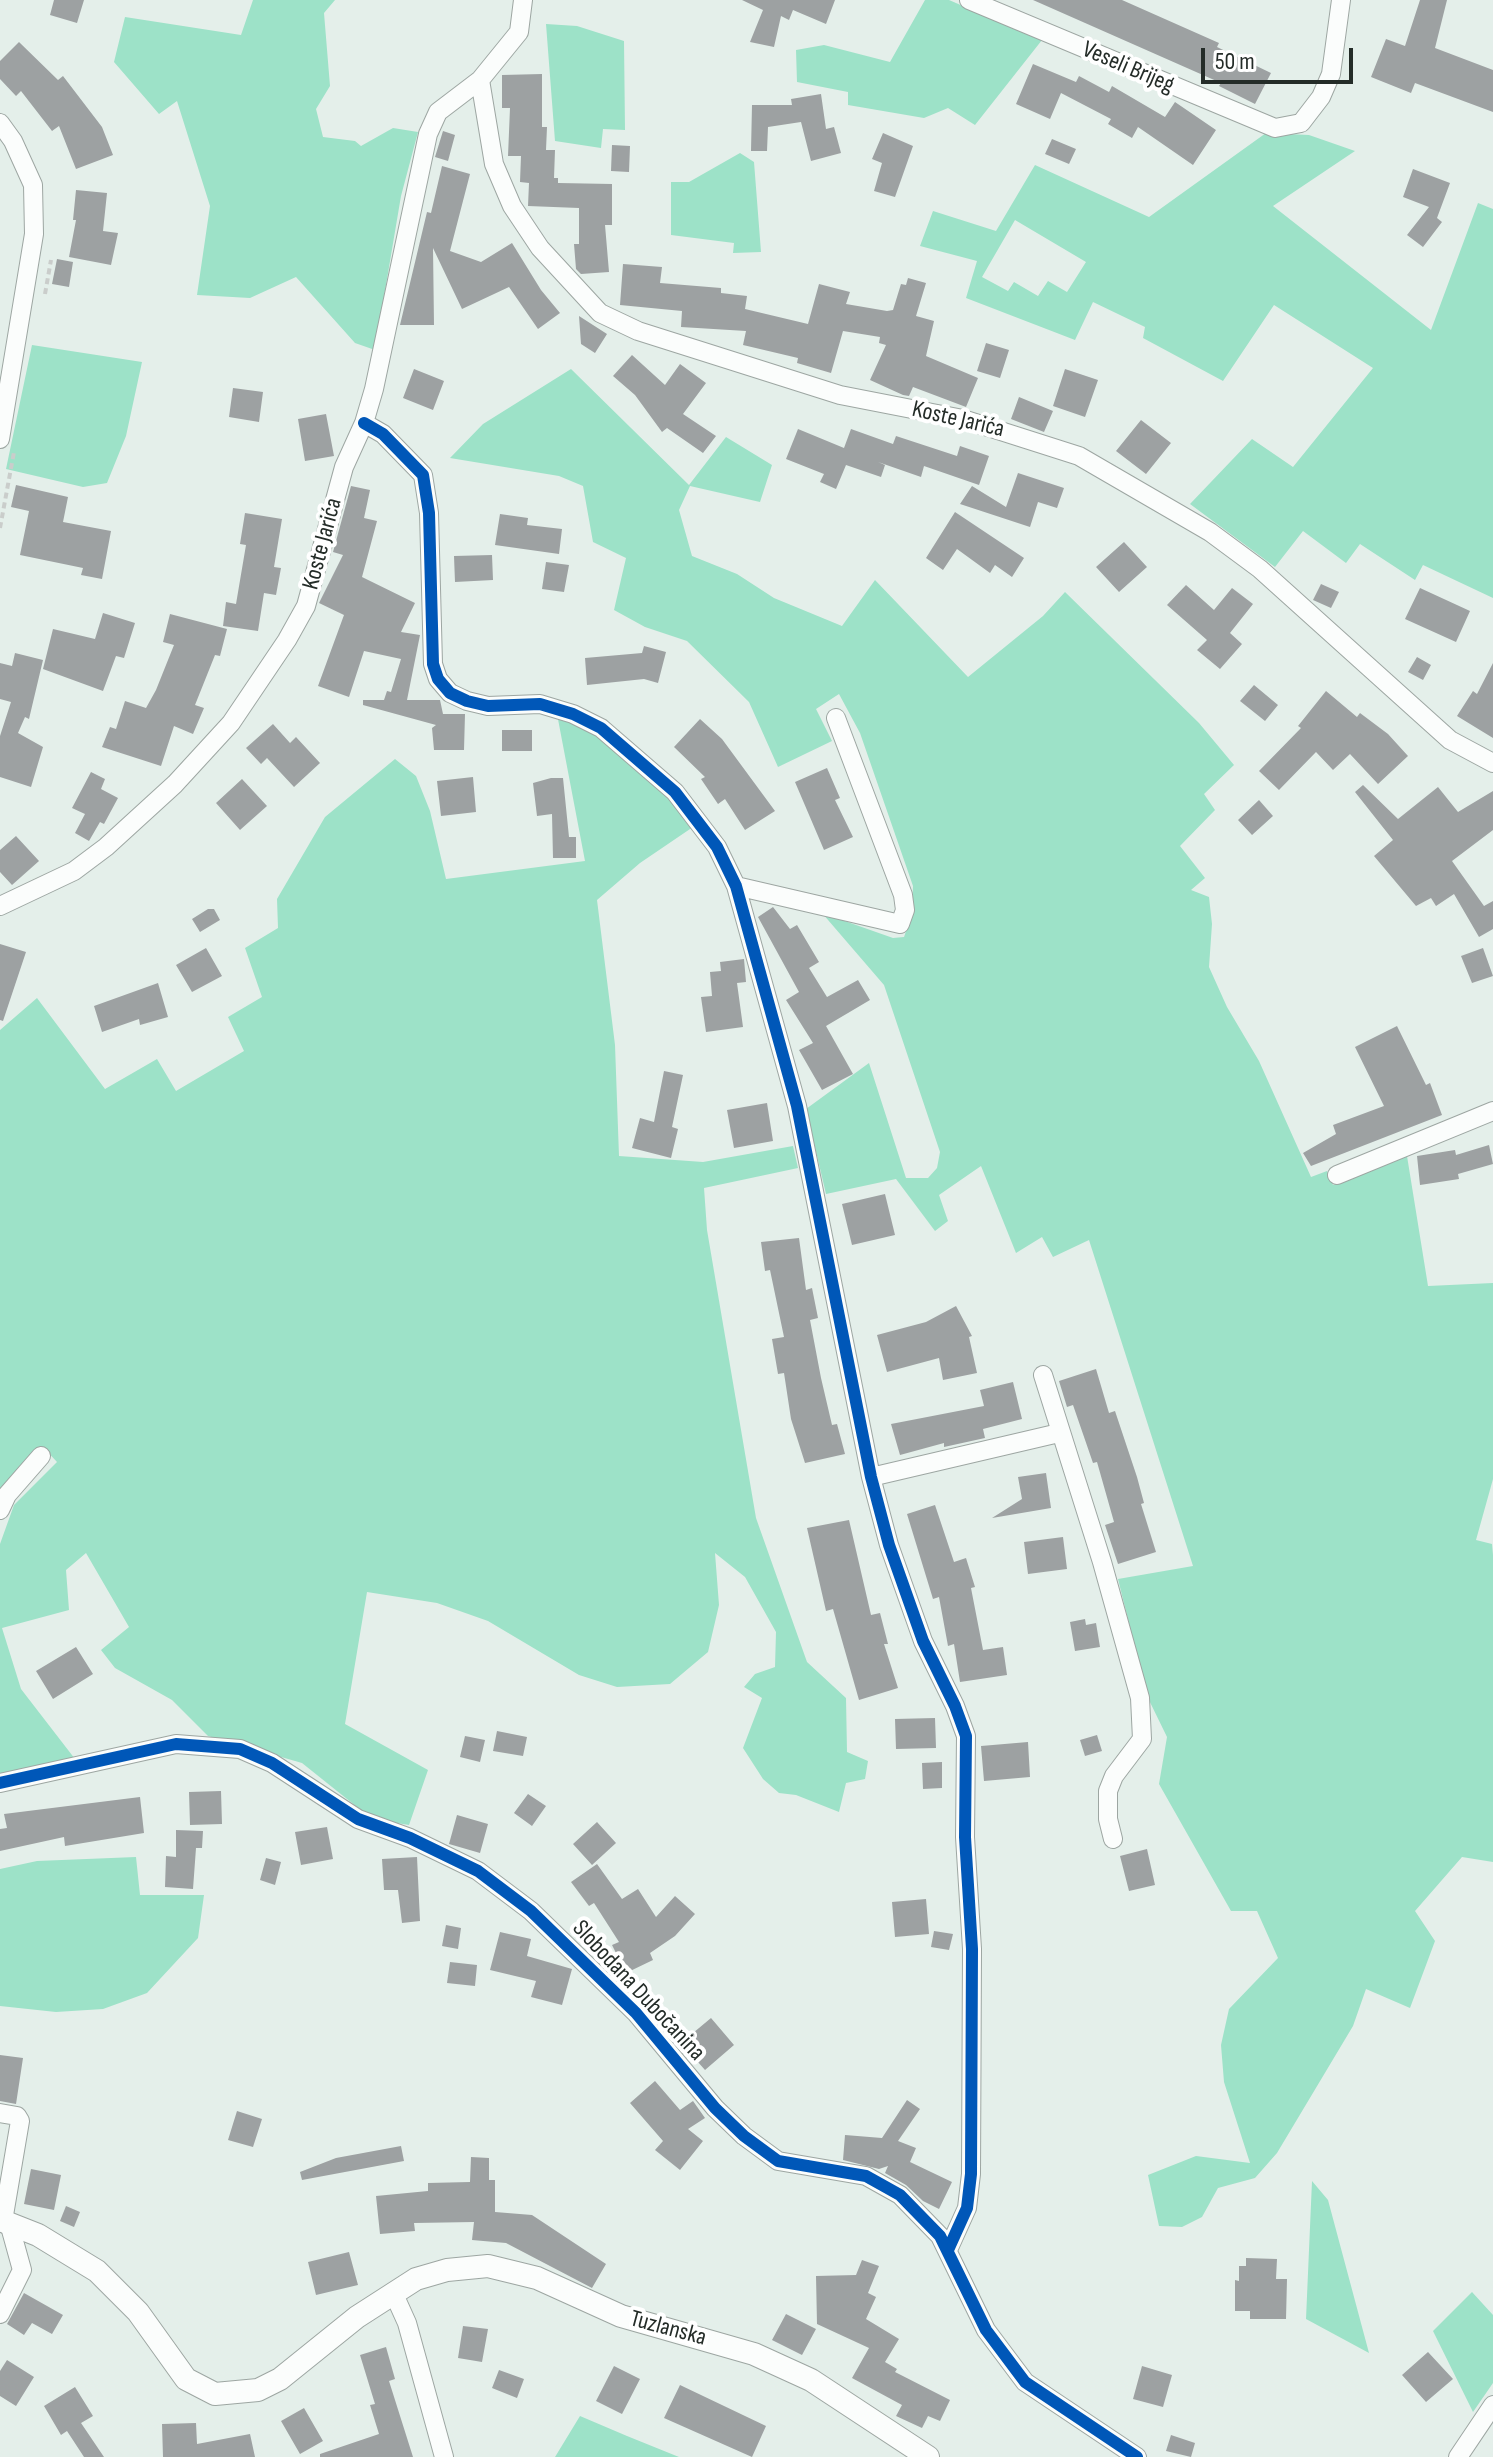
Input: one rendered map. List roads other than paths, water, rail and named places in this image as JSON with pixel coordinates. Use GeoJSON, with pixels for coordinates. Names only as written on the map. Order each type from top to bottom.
{"type":"FeatureCollection","features":[{"type":"Feature","properties":{"kind":"street","name":"Koste Jarića"},"geometry":{"type":"LineString","coordinates":[[0,906],[74,871],[106,847],[175,784],[231,723],[268,671],[306,606],[344,467],[364,423],[428,134],[438,112],[480,80],[519,32],[523,0]]}},
{"type":"Feature","properties":{"kind":"street","name":"Veseli Brijeg"},"geometry":{"type":"LineString","coordinates":[[969,0],[1275,128],[1301,123],[1321,97],[1331,74],[1341,0]]}},
{"type":"Feature","properties":{"kind":"street","name":"Koste Jarića"},"geometry":{"type":"LineString","coordinates":[[480,80],[494,164],[512,206],[540,248],[600,313],[638,331],[840,395],[963,419],[1079,456],[1210,532],[1260,569],[1450,740],[1493,763]]}},
{"type":"Feature","properties":{"kind":"street"},"geometry":{"type":"LineString","coordinates":[[0,123],[13,141],[33,185],[34,234],[0,439]]}},
{"type":"Feature","properties":{"kind":"street"},"geometry":{"type":"LineString","coordinates":[[364,423],[383,434],[423,475],[429,513],[433,664],[438,679],[450,693],[467,701],[488,706],[540,704],[573,714],[601,728],[675,792],[717,847],[736,886],[797,1106],[871,1477],[889,1545],[923,1641],[966,1736],[965,1837],[972,1949],[971,2174],[967,2208],[948,2250]]}},
{"type":"Feature","properties":{"kind":"street"},"geometry":{"type":"LineString","coordinates":[[736,886],[900,924],[905,910],[903,895],[836,718]]}},
{"type":"Feature","properties":{"kind":"street"},"geometry":{"type":"LineString","coordinates":[[1337,1175],[1493,1111]]}},
{"type":"Feature","properties":{"kind":"street"},"geometry":{"type":"LineString","coordinates":[[1043,1375],[1102,1562],[1140,1698],[1144,1728],[1142,1739],[1114,1776],[1108,1791],[1108,1819],[1113,1839]]}},
{"type":"Feature","properties":{"kind":"street"},"geometry":{"type":"LineString","coordinates":[[871,1477],[1059,1433]]}},
{"type":"Feature","properties":{"kind":"street"},"geometry":{"type":"LineString","coordinates":[[0,1510],[7,1495],[41,1456]]}},
{"type":"Feature","properties":{"kind":"street","name":"Slobodana Dubočanina"},"geometry":{"type":"LineString","coordinates":[[0,1783],[176,1744],[240,1749],[272,1763],[358,1819],[410,1838],[478,1871],[531,1911],[625,2002],[715,2108],[744,2136],[778,2161],[866,2176],[884,2186],[928,2222],[948,2250],[986,2330],[1025,2382],[1137,2457]]}},
{"type":"Feature","properties":{"kind":"street"},"geometry":{"type":"LineString","coordinates":[[0,2113],[17,2116],[20,2121],[4,2221],[22,2270],[0,2314]]}},
{"type":"Feature","properties":{"kind":"street","name":"Tuzlanska"},"geometry":{"type":"LineString","coordinates":[[4,2221],[49,2241],[97,2271],[138,2312],[186,2379],[215,2394],[258,2390],[280,2379],[393,2292],[416,2279],[447,2270],[488,2266],[511,2269],[606,2311],[740,2349],[811,2380],[928,2457]]}},
{"type":"Feature","properties":{"kind":"street"},"geometry":{"type":"LineString","coordinates":[[393,2292],[411,2336],[444,2457]]}},
{"type":"Feature","properties":{"kind":"street"},"geometry":{"type":"LineString","coordinates":[[1458,2457],[1493,2405]]}}]}
